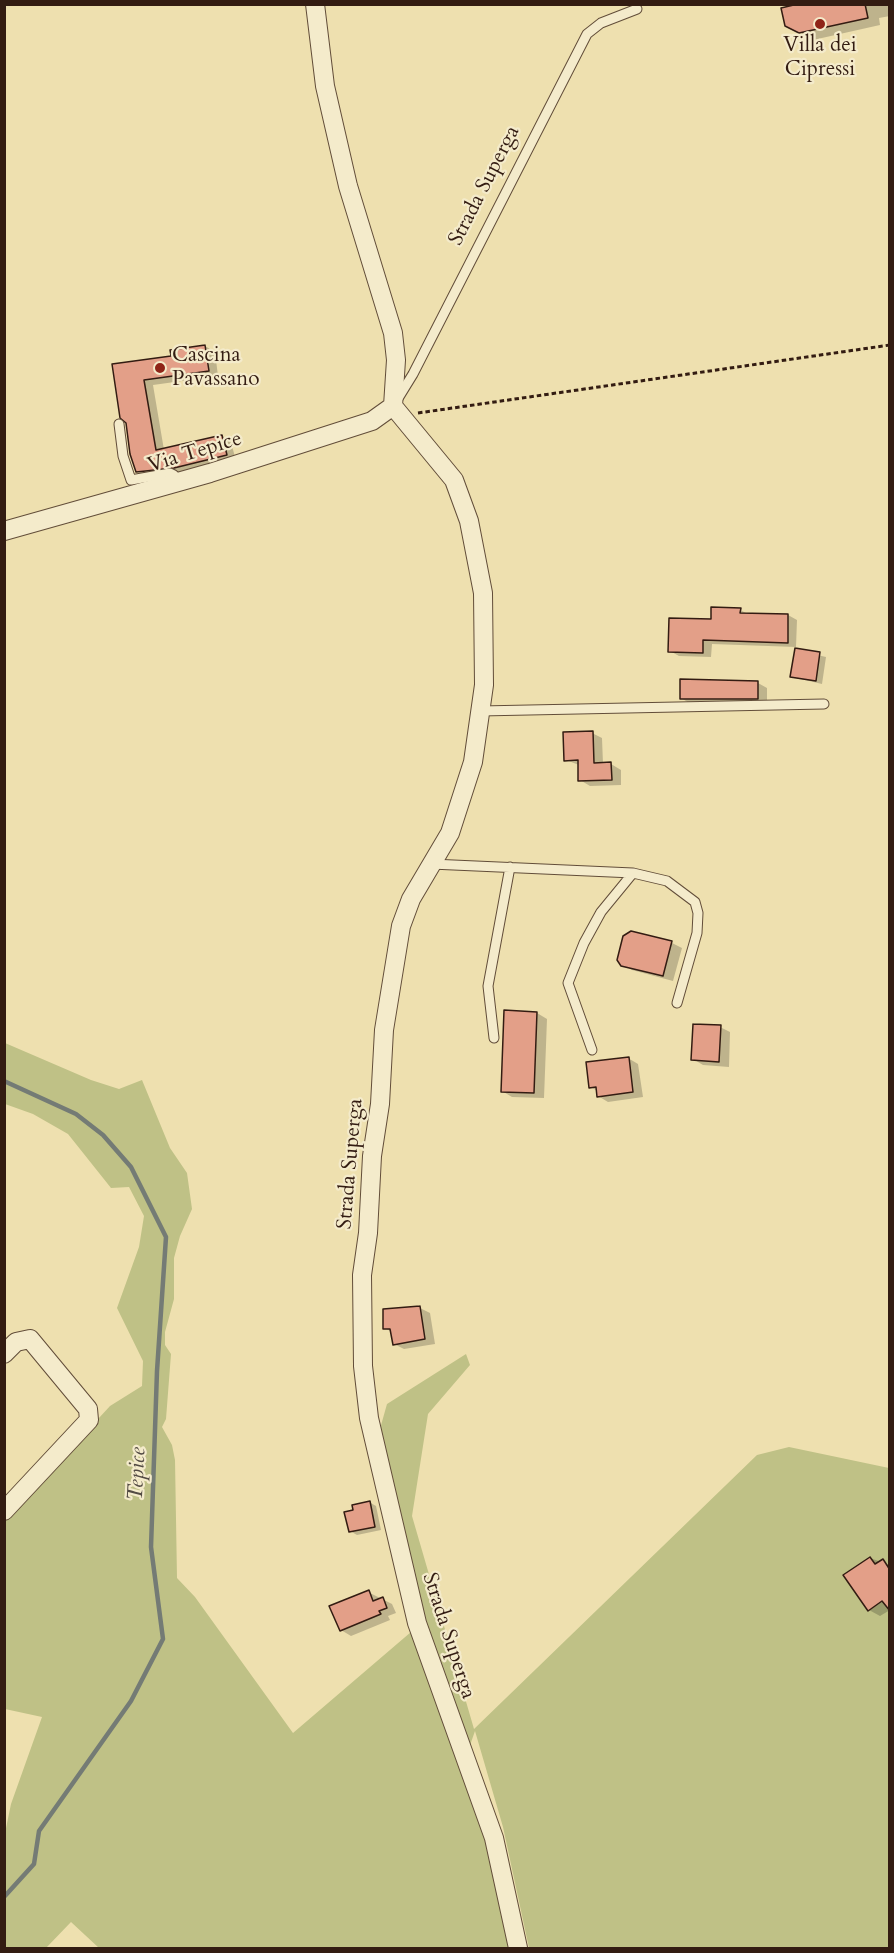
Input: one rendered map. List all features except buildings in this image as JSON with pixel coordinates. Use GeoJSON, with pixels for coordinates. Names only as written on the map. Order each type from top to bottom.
{"type":"FeatureCollection","features":[{"type":"Feature","properties":{"kind":"street"},"geometry":{"type":"LineString","coordinates":[[315,4],[325,86],[348,186],[393,333],[397,411]]}},
{"type":"Feature","properties":{"kind":"street","name":"Via Tepice"},"geometry":{"type":"LineString","coordinates":[[4,531],[175,483],[397,411]]}},
{"type":"Feature","properties":{"kind":"street","name":"Strada Superga"},"geometry":{"type":"LineString","coordinates":[[397,411],[454,480],[469,521],[483,593],[484,685],[473,762],[450,833],[411,899],[401,926],[384,1030],[380,1104],[372,1156],[368,1233],[362,1275],[363,1366],[369,1418],[417,1623],[494,1838],[518,1948]]}},
{"type":"Feature","properties":{"kind":"street"},"geometry":{"type":"LineString","coordinates":[[4,1354],[16,1342],[30,1339],[88,1409],[89,1420],[4,1511]]}},
{"type":"Feature","properties":{"kind":"lane","name":"Strada Superga"},"geometry":{"type":"LineString","coordinates":[[397,411],[413,374],[587,34],[602,23],[637,9]]}},
{"type":"Feature","properties":{"kind":"lane"},"geometry":{"type":"LineString","coordinates":[[119,424],[123,456],[131,480],[170,474],[174,475],[175,483]]}},
{"type":"Feature","properties":{"kind":"lane"},"geometry":{"type":"LineString","coordinates":[[480,711],[824,704]]}},
{"type":"Feature","properties":{"kind":"lane"},"geometry":{"type":"LineString","coordinates":[[431,864],[633,873],[667,881],[695,902],[698,913],[697,933],[678,1003]]}},
{"type":"Feature","properties":{"kind":"lane"},"geometry":{"type":"LineString","coordinates":[[494,1038],[488,986],[510,867]]}},
{"type":"Feature","properties":{"kind":"lane"},"geometry":{"type":"LineString","coordinates":[[592,1050],[568,983],[584,943],[601,912],[633,873]]}},
{"type":"Feature","properties":{"kind":"path"},"geometry":{"type":"LineString","coordinates":[[397,411],[890,345]]}},
{"type":"Feature","properties":{"kind":"green space"},"geometry":{"type":"Polygon","coordinates":[[[5,1043],[91,1080],[119,1089],[142,1080],[170,1148],[187,1173],[192,1209],[180,1236],[174,1258],[174,1299],[165,1332],[165,1345],[171,1354],[166,1419],[162,1427],[172,1445],[175,1460],[177,1578],[195,1597],[293,1733],[411,1632],[486,1836],[512,1948],[99,1948],[71,1922],[46,1948],[5,1948],[5,1833],[11,1804],[42,1717],[5,1709],[4,1521],[110,1406],[142,1386],[143,1361],[117,1308],[139,1247],[144,1216],[129,1187],[111,1188],[68,1134],[33,1114],[5,1104],[5,1043]]]}},
{"type":"Feature","properties":{"kind":"green space"},"geometry":{"type":"Polygon","coordinates":[[[466,1354],[470,1365],[428,1414],[412,1516],[474,1729],[757,1455],[789,1447],[889,1468],[889,1948],[529,1948],[503,1827],[475,1731],[468,1751],[421,1617],[378,1436],[387,1404],[466,1354]]]}},
{"type":"Feature","properties":{"kind":"waterway","name":"Tepice"},"geometry":{"type":"LineString","coordinates":[[4,1081],[76,1114],[103,1135],[131,1167],[166,1237],[157,1371],[151,1547],[163,1639],[131,1701],[39,1831],[34,1864],[4,1897]]}},
{"type":"Feature","properties":{"kind":"place","name":"Villa dei Cipressi"},"geometry":{"type":"Point","coordinates":[820,24]}},
{"type":"Feature","properties":{"kind":"place","name":"Cascina Pavassano"},"geometry":{"type":"Point","coordinates":[160,368]}}]}
